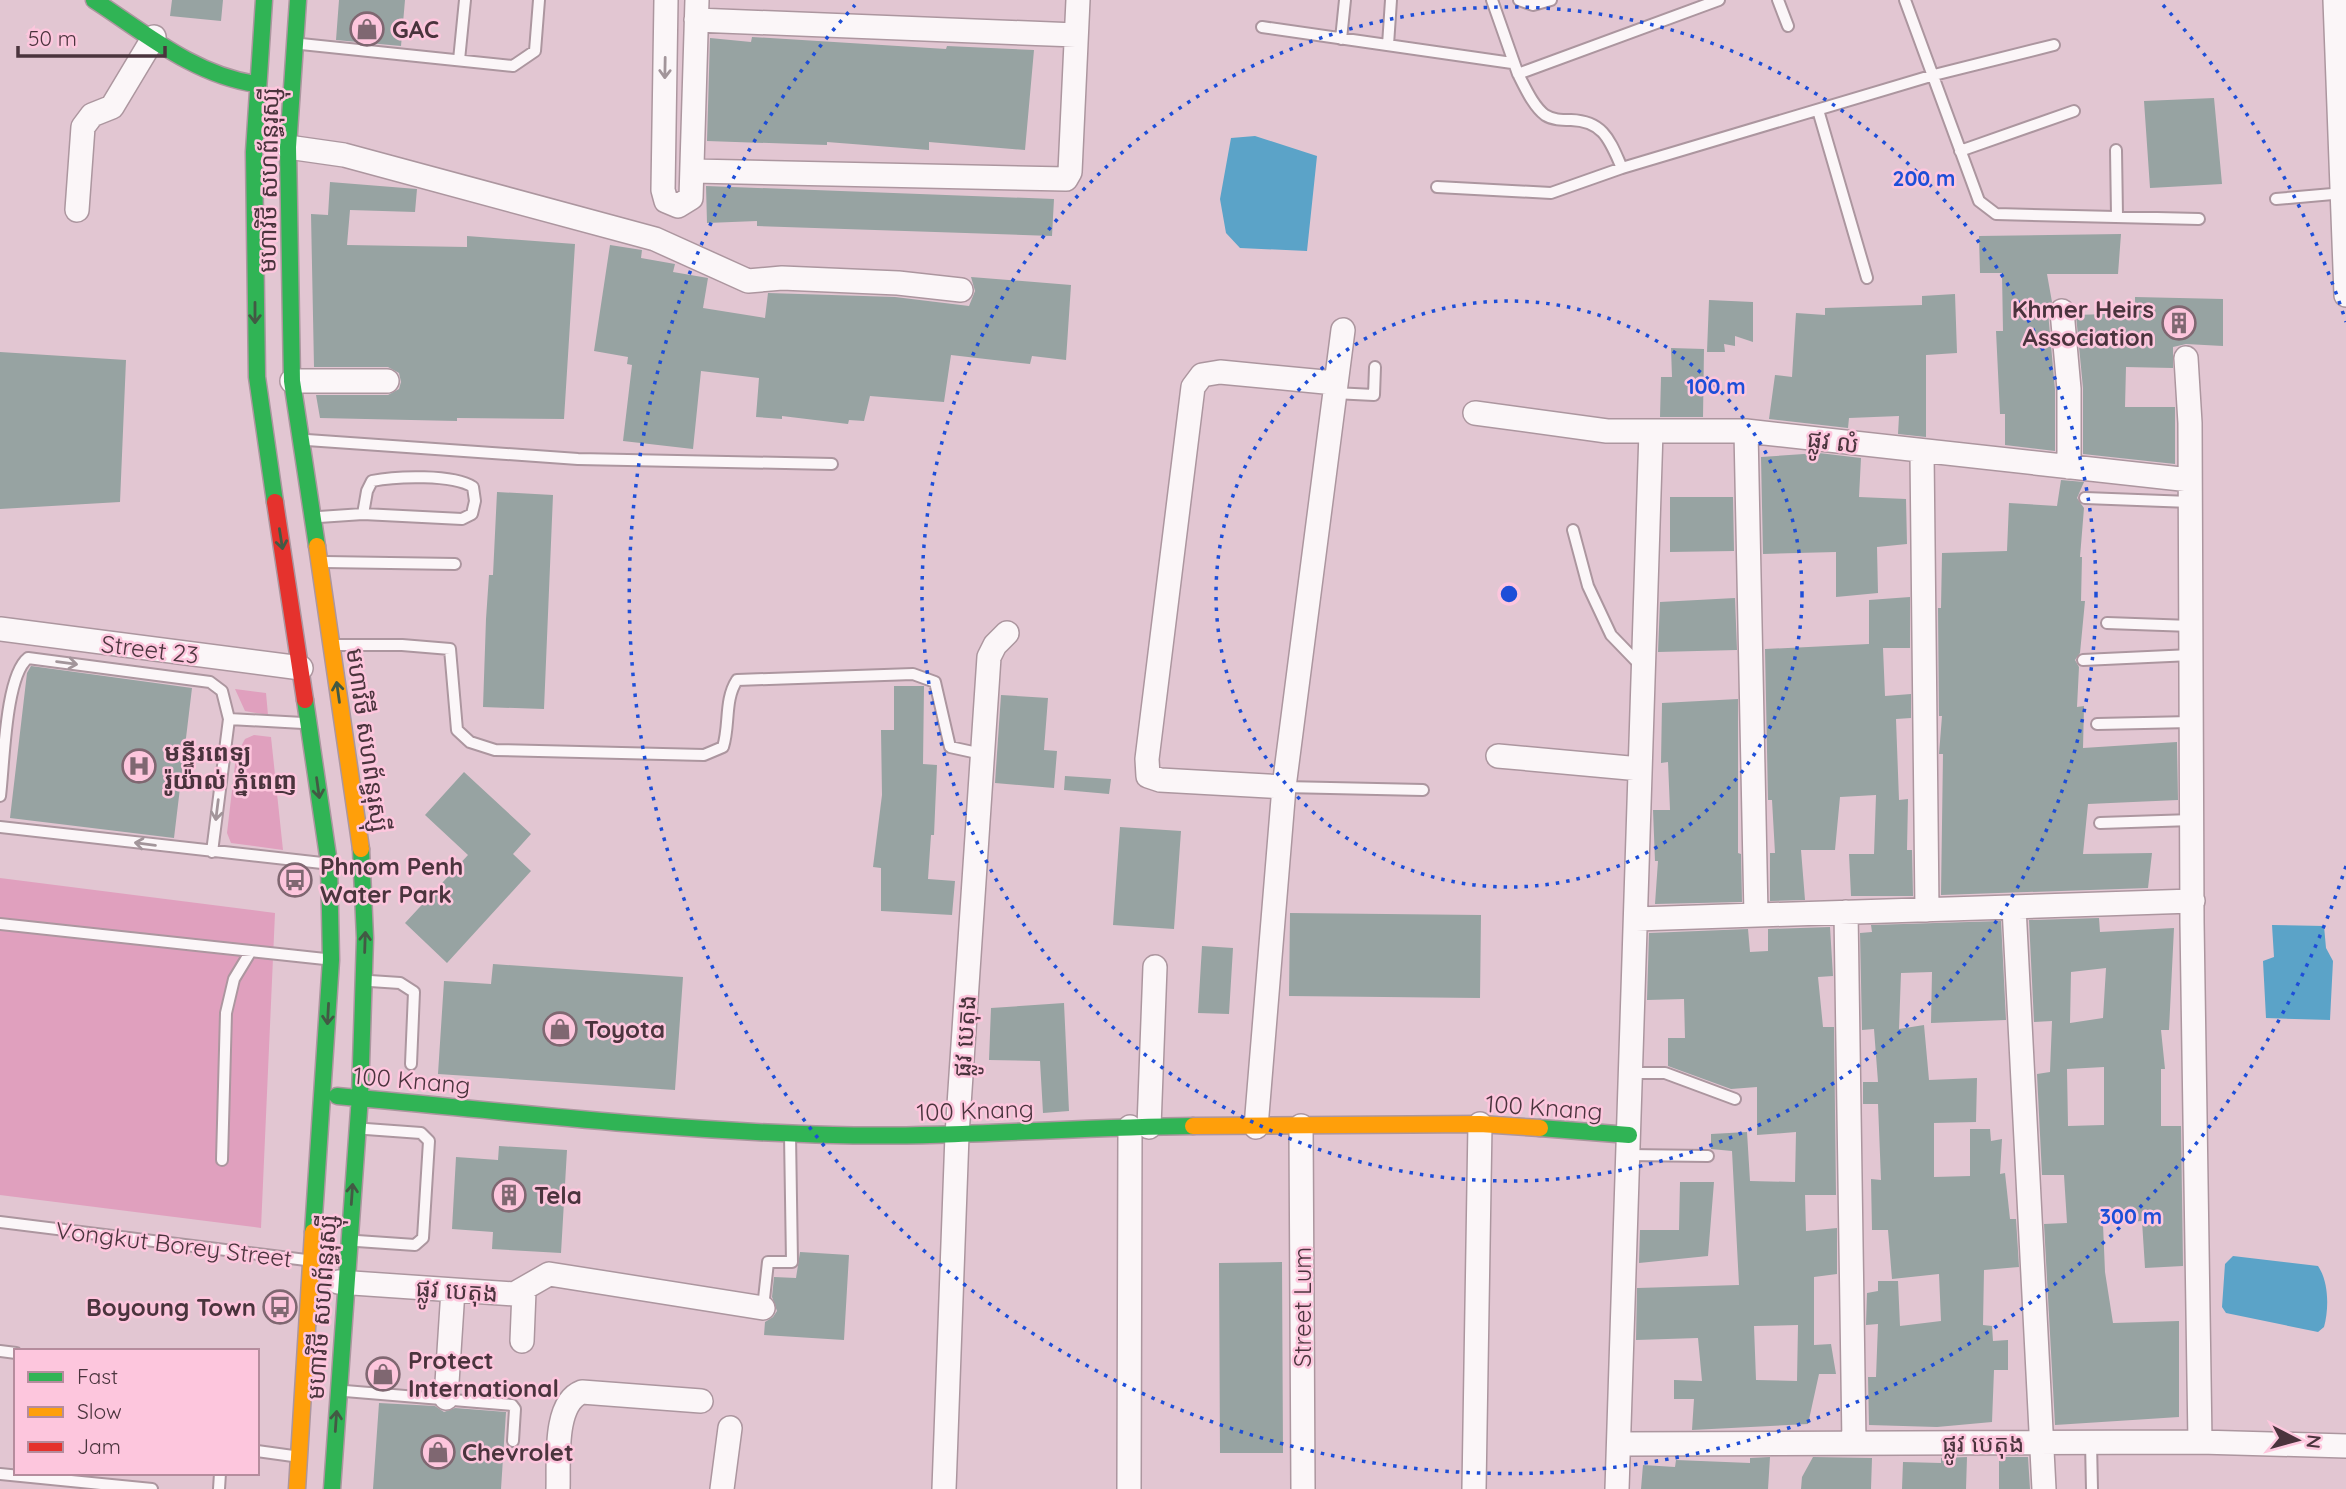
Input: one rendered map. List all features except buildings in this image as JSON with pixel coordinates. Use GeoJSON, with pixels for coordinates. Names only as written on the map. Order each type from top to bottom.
{"type":"FeatureCollection","features":[{"type":"Feature","properties":{"kind":"main road"},"geometry":{"type":"LineString","coordinates":[[94,0],[190,60],[238,83],[257,85]]}},
{"type":"Feature","properties":{"kind":"main road","name":"មហាវិថី សហព័ន្ធរុស្ស៊ី"},"geometry":{"type":"LineString","coordinates":[[264,0],[254,166],[257,377],[300,668],[326,721],[363,859],[364,980],[359,1097],[332,1489]]}},
{"type":"Feature","properties":{"kind":"main road","name":"មហាវិថី សហព័ន្ធរុស្ស៊ី"},"geometry":{"type":"LineString","coordinates":[[298,0],[288,147],[292,381],[331,645],[326,721],[331,960],[298,1489]]}},
{"type":"Feature","properties":{"kind":"main road","name":"100 Knang"},"geometry":{"type":"LineString","coordinates":[[323,1095],[733,1131],[957,1135],[1140,1127],[1480,1124],[1629,1145]]}},
{"type":"Feature","properties":{"kind":"street"},"geometry":{"type":"LineString","coordinates":[[666,0],[663,190],[670,204],[678,206],[691,198],[697,10],[1076,35]]}},
{"type":"Feature","properties":{"kind":"street"},"geometry":{"type":"LineString","coordinates":[[693,171],[1066,179],[1070,172],[1077,0]]}},
{"type":"Feature","properties":{"kind":"street"},"geometry":{"type":"LineString","coordinates":[[2335,0],[2346,295]]}},
{"type":"Feature","properties":{"kind":"street"},"geometry":{"type":"LineString","coordinates":[[77,210],[83,127],[92,115],[112,107],[154,37]]}},
{"type":"Feature","properties":{"kind":"street"},"geometry":{"type":"LineString","coordinates":[[288,147],[344,155],[655,239],[748,281],[782,278],[961,290]]}},
{"type":"Feature","properties":{"kind":"street"},"geometry":{"type":"LineString","coordinates":[[2062,311],[2069,388],[2069,467]]}},
{"type":"Feature","properties":{"kind":"street"},"geometry":{"type":"LineString","coordinates":[[1256,1127],[1284,787],[1343,330]]}},
{"type":"Feature","properties":{"kind":"street"},"geometry":{"type":"LineString","coordinates":[[2186,358],[2190,491],[2200,1442]]}},
{"type":"Feature","properties":{"kind":"street"},"geometry":{"type":"LineString","coordinates":[[1284,787],[1160,780],[1148,776],[1147,759],[1178,497],[1193,387],[1202,375],[1220,372],[1335,388]]}},
{"type":"Feature","properties":{"kind":"street"},"geometry":{"type":"LineString","coordinates":[[292,381],[387,381]]}},
{"type":"Feature","properties":{"kind":"street","name":"ផ្លូវ លំ"},"geometry":{"type":"LineString","coordinates":[[1475,413],[1607,431],[1746,431],[2069,467],[2190,491]]}},
{"type":"Feature","properties":{"kind":"street"},"geometry":{"type":"LineString","coordinates":[[1617,1489],[1651,431]]}},
{"type":"Feature","properties":{"kind":"street"},"geometry":{"type":"LineString","coordinates":[[1746,431],[1756,915]]}},
{"type":"Feature","properties":{"kind":"street"},"geometry":{"type":"LineString","coordinates":[[1922,452],[1927,910]]}},
{"type":"Feature","properties":{"kind":"street","name":"Street 23"},"geometry":{"type":"LineString","coordinates":[[0,629],[300,668]]}},
{"type":"Feature","properties":{"kind":"street","name":"ផ្លូវ បេតុង"},"geometry":{"type":"LineString","coordinates":[[944,1489],[957,1135],[989,657],[995,645],[1007,633]]}},
{"type":"Feature","properties":{"kind":"street"},"geometry":{"type":"LineString","coordinates":[[1498,757],[1640,769]]}},
{"type":"Feature","properties":{"kind":"street"},"geometry":{"type":"LineString","coordinates":[[1636,919],[2193,901]]}},
{"type":"Feature","properties":{"kind":"street"},"geometry":{"type":"LineString","coordinates":[[2014,907],[2044,1489]]}},
{"type":"Feature","properties":{"kind":"street"},"geometry":{"type":"LineString","coordinates":[[1846,912],[1854,1443]]}},
{"type":"Feature","properties":{"kind":"street"},"geometry":{"type":"LineString","coordinates":[[1129,1489],[1140,1127],[1155,967]]}},
{"type":"Feature","properties":{"kind":"street"},"geometry":{"type":"LineString","coordinates":[[1474,1489],[1480,1124]]}},
{"type":"Feature","properties":{"kind":"street","name":"Street Lum"},"geometry":{"type":"LineString","coordinates":[[1301,1126],[1303,1489]]}},
{"type":"Feature","properties":{"kind":"street","name":"Vongkut Borey Street"},"geometry":{"type":"LineString","coordinates":[[312,1271],[347,1273]]}},
{"type":"Feature","properties":{"kind":"street","name":"ផ្លូវ បេតុង"},"geometry":{"type":"LineString","coordinates":[[347,1273],[453,1290],[514,1294],[524,1291],[549,1274],[763,1308]]}},
{"type":"Feature","properties":{"kind":"street"},"geometry":{"type":"LineString","coordinates":[[446,1398],[453,1290]]}},
{"type":"Feature","properties":{"kind":"street"},"geometry":{"type":"LineString","coordinates":[[523,1341],[524,1291]]}},
{"type":"Feature","properties":{"kind":"street"},"geometry":{"type":"LineString","coordinates":[[558,1489],[562,1423],[572,1396],[582,1392],[701,1401]]}},
{"type":"Feature","properties":{"kind":"street"},"geometry":{"type":"LineString","coordinates":[[722,1489],[730,1428]]}},
{"type":"Feature","properties":{"kind":"street","name":"ផ្លូវ បេតុង"},"geometry":{"type":"LineString","coordinates":[[1619,1444],[2200,1442],[2346,1447]]}},
{"type":"Feature","properties":{"kind":"lane"},"geometry":{"type":"LineString","coordinates":[[459,60],[465,0]]}},
{"type":"Feature","properties":{"kind":"lane"},"geometry":{"type":"LineString","coordinates":[[295,43],[513,66],[535,51],[539,0]]}},
{"type":"Feature","properties":{"kind":"lane"},"geometry":{"type":"LineString","coordinates":[[1341,39],[1345,0]]}},
{"type":"Feature","properties":{"kind":"lane"},"geometry":{"type":"LineString","coordinates":[[1388,45],[1391,0]]}},
{"type":"Feature","properties":{"kind":"lane"},"geometry":{"type":"LineString","coordinates":[[1492,0],[1512,63],[1539,110],[1557,120],[1586,121],[1597,125],[1622,168]]}},
{"type":"Feature","properties":{"kind":"lane"},"geometry":{"type":"LineString","coordinates":[[1520,0],[1533,5],[1551,0]]}},
{"type":"Feature","properties":{"kind":"lane"},"geometry":{"type":"LineString","coordinates":[[1518,74],[1719,0]]}},
{"type":"Feature","properties":{"kind":"lane"},"geometry":{"type":"LineString","coordinates":[[1778,0],[1788,26]]}},
{"type":"Feature","properties":{"kind":"lane"},"geometry":{"type":"LineString","coordinates":[[1905,0],[1979,201],[1996,214],[2199,219]]}},
{"type":"Feature","properties":{"kind":"lane"},"geometry":{"type":"LineString","coordinates":[[1262,27],[1512,63]]}},
{"type":"Feature","properties":{"kind":"lane"},"geometry":{"type":"LineString","coordinates":[[1437,187],[1551,192],[1622,168],[1934,75],[2054,45]]}},
{"type":"Feature","properties":{"kind":"lane"},"geometry":{"type":"LineString","coordinates":[[1818,110],[1867,278]]}},
{"type":"Feature","properties":{"kind":"lane"},"geometry":{"type":"LineString","coordinates":[[1960,151],[2074,111]]}},
{"type":"Feature","properties":{"kind":"lane"},"geometry":{"type":"LineString","coordinates":[[2116,150],[2117,216]]}},
{"type":"Feature","properties":{"kind":"lane"},"geometry":{"type":"LineString","coordinates":[[2276,199],[2344,193]]}},
{"type":"Feature","properties":{"kind":"lane"},"geometry":{"type":"LineString","coordinates":[[1335,388],[1374,395],[1375,367]]}},
{"type":"Feature","properties":{"kind":"lane"},"geometry":{"type":"LineString","coordinates":[[301,441],[316,439],[578,459],[832,464]]}},
{"type":"Feature","properties":{"kind":"lane"},"geometry":{"type":"LineString","coordinates":[[312,518],[363,514],[462,519],[472,514],[475,501],[473,487],[462,480],[387,478],[372,481],[367,491],[363,514]]}},
{"type":"Feature","properties":{"kind":"lane"},"geometry":{"type":"LineString","coordinates":[[2085,498],[2190,491]]}},
{"type":"Feature","properties":{"kind":"lane"},"geometry":{"type":"LineString","coordinates":[[1573,530],[1588,586],[1611,635],[1643,668]]}},
{"type":"Feature","properties":{"kind":"lane"},"geometry":{"type":"LineString","coordinates":[[319,563],[455,564]]}},
{"type":"Feature","properties":{"kind":"lane"},"geometry":{"type":"LineString","coordinates":[[2107,622],[2191,626]]}},
{"type":"Feature","properties":{"kind":"lane"},"geometry":{"type":"LineString","coordinates":[[331,645],[401,645],[450,649],[453,657],[457,730],[470,742],[495,750],[705,755],[723,747],[728,729],[729,693],[737,680],[913,674],[935,682],[950,747],[983,754]]}},
{"type":"Feature","properties":{"kind":"lane"},"geometry":{"type":"LineString","coordinates":[[2083,660],[2191,655]]}},
{"type":"Feature","properties":{"kind":"lane"},"geometry":{"type":"LineString","coordinates":[[0,796],[13,682],[21,664],[29,658],[210,681],[222,691],[229,719],[212,852]]}},
{"type":"Feature","properties":{"kind":"lane"},"geometry":{"type":"LineString","coordinates":[[0,681],[13,682]]}},
{"type":"Feature","properties":{"kind":"lane"},"geometry":{"type":"LineString","coordinates":[[229,719],[326,721]]}},
{"type":"Feature","properties":{"kind":"lane"},"geometry":{"type":"LineString","coordinates":[[2097,724],[2191,723]]}},
{"type":"Feature","properties":{"kind":"lane"},"geometry":{"type":"LineString","coordinates":[[1284,787],[1423,790]]}},
{"type":"Feature","properties":{"kind":"lane"},"geometry":{"type":"LineString","coordinates":[[2100,823],[2192,820]]}},
{"type":"Feature","properties":{"kind":"lane"},"geometry":{"type":"LineString","coordinates":[[0,827],[308,864],[329,863]]}},
{"type":"Feature","properties":{"kind":"lane"},"geometry":{"type":"LineString","coordinates":[[0,924],[331,960]]}},
{"type":"Feature","properties":{"kind":"lane"},"geometry":{"type":"LineString","coordinates":[[222,1160],[226,1013],[234,979],[251,951]]}},
{"type":"Feature","properties":{"kind":"lane"},"geometry":{"type":"LineString","coordinates":[[364,980],[400,983],[414,992],[411,1064]]}},
{"type":"Feature","properties":{"kind":"lane"},"geometry":{"type":"LineString","coordinates":[[1631,1073],[1665,1073],[1735,1098]]}},
{"type":"Feature","properties":{"kind":"lane"},"geometry":{"type":"LineString","coordinates":[[349,1240],[415,1245],[423,1238],[429,1140],[421,1133],[357,1128]]}},
{"type":"Feature","properties":{"kind":"lane"},"geometry":{"type":"LineString","coordinates":[[763,1308],[768,1262],[792,1262],[790,1133]]}},
{"type":"Feature","properties":{"kind":"lane"},"geometry":{"type":"LineString","coordinates":[[1629,1145],[1708,1156]]}},
{"type":"Feature","properties":{"kind":"lane","name":"Vongkut Borey Street"},"geometry":{"type":"LineString","coordinates":[[0,1222],[312,1271]]}},
{"type":"Feature","properties":{"kind":"lane"},"geometry":{"type":"LineString","coordinates":[[338,1391],[512,1405],[515,1409],[513,1441]]}},
{"type":"Feature","properties":{"kind":"lane"},"geometry":{"type":"LineString","coordinates":[[2091,1443],[2092,1489]]}},
{"type":"Feature","properties":{"kind":"lane"},"geometry":{"type":"LineString","coordinates":[[259,1451],[300,1457]]}},
{"type":"Feature","properties":{"kind":"lane"},"geometry":{"type":"LineString","coordinates":[[0,1474],[152,1489]]}},
{"type":"Feature","properties":{"kind":"shaded area"},"geometry":{"type":"Polygon","coordinates":[[[235,689],[266,693],[268,715],[245,711],[235,689]]]}},
{"type":"Feature","properties":{"kind":"shaded area"},"geometry":{"type":"Polygon","coordinates":[[[254,735],[271,737],[283,850],[231,843],[227,833],[236,756],[245,739],[254,735]]]}},
{"type":"Feature","properties":{"kind":"shaded area"},"geometry":{"type":"Polygon","coordinates":[[[0,878],[275,913],[261,1228],[0,1195],[0,878]]]}},
{"type":"Feature","properties":{"kind":"water"},"geometry":{"type":"Polygon","coordinates":[[[1255,136],[1317,156],[1307,251],[1240,248],[1226,233],[1220,199],[1231,138],[1255,136]]]}},
{"type":"Feature","properties":{"kind":"water"},"geometry":{"type":"Polygon","coordinates":[[[2272,925],[2324,926],[2326,948],[2333,961],[2330,1020],[2266,1018],[2263,961],[2274,957],[2272,925]]]}},
{"type":"Feature","properties":{"kind":"water"},"geometry":{"type":"Polygon","coordinates":[[[2233,1256],[2318,1266],[2322,1272],[2327,1296],[2324,1327],[2318,1332],[2226,1313],[2222,1307],[2225,1264],[2233,1256]]]}},
{"type":"Feature","properties":{"kind":"traffic: fast"},"geometry":{"type":"LineString","coordinates":[[94,0],[151,39],[191,62],[212,72],[256,84]]}},
{"type":"Feature","properties":{"kind":"traffic: fast"},"geometry":{"type":"LineString","coordinates":[[264,0],[254,152],[257,377],[275,502]]}},
{"type":"Feature","properties":{"kind":"traffic: fast"},"geometry":{"type":"LineString","coordinates":[[298,0],[288,147],[292,381],[317,546]]}},
{"type":"Feature","properties":{"kind":"traffic: fast"},"geometry":{"type":"LineString","coordinates":[[305,700],[329,863],[331,960],[313,1232]]}},
{"type":"Feature","properties":{"kind":"traffic: fast"},"geometry":{"type":"LineString","coordinates":[[332,1489],[360,1096],[365,938],[361,849]]}},
{"type":"Feature","properties":{"kind":"traffic: fast"},"geometry":{"type":"LineString","coordinates":[[337,1096],[647,1125],[771,1133],[923,1135],[1193,1126]]}},
{"type":"Feature","properties":{"kind":"traffic: fast"},"geometry":{"type":"LineString","coordinates":[[1540,1128],[1629,1135]]}},
{"type":"Feature","properties":{"kind":"traffic: slow"},"geometry":{"type":"LineString","coordinates":[[317,546],[361,849]]}},
{"type":"Feature","properties":{"kind":"traffic: slow"},"geometry":{"type":"LineString","coordinates":[[1193,1126],[1480,1124],[1540,1128]]}},
{"type":"Feature","properties":{"kind":"traffic: slow"},"geometry":{"type":"LineString","coordinates":[[297,1489],[313,1232]]}},
{"type":"Feature","properties":{"kind":"traffic: jam"},"geometry":{"type":"LineString","coordinates":[[275,502],[305,700]]}},
{"type":"Feature","properties":{"kind":"place","name":"GAC"},"geometry":{"type":"Point","coordinates":[367,29]}},
{"type":"Feature","properties":{"kind":"place","name":"Khmer Heirs Association"},"geometry":{"type":"Point","coordinates":[2179,323]}},
{"type":"Feature","properties":{"kind":"place","name":"មន្ទីរពេទ្យ រ៉ូយ៉ាល់ ភ្នំពេញ"},"geometry":{"type":"Point","coordinates":[139,766]}},
{"type":"Feature","properties":{"kind":"place","name":"Phnom Penh Water Park"},"geometry":{"type":"Point","coordinates":[295,880]}},
{"type":"Feature","properties":{"kind":"place","name":"Toyota"},"geometry":{"type":"Point","coordinates":[560,1029]}},
{"type":"Feature","properties":{"kind":"place","name":"Tela"},"geometry":{"type":"Point","coordinates":[509,1195]}},
{"type":"Feature","properties":{"kind":"place","name":"Boyoung Town"},"geometry":{"type":"Point","coordinates":[280,1307]}},
{"type":"Feature","properties":{"kind":"place","name":"Protect International"},"geometry":{"type":"Point","coordinates":[383,1374]}},
{"type":"Feature","properties":{"kind":"place","name":"Chevrolet"},"geometry":{"type":"Point","coordinates":[438,1452]}}]}
